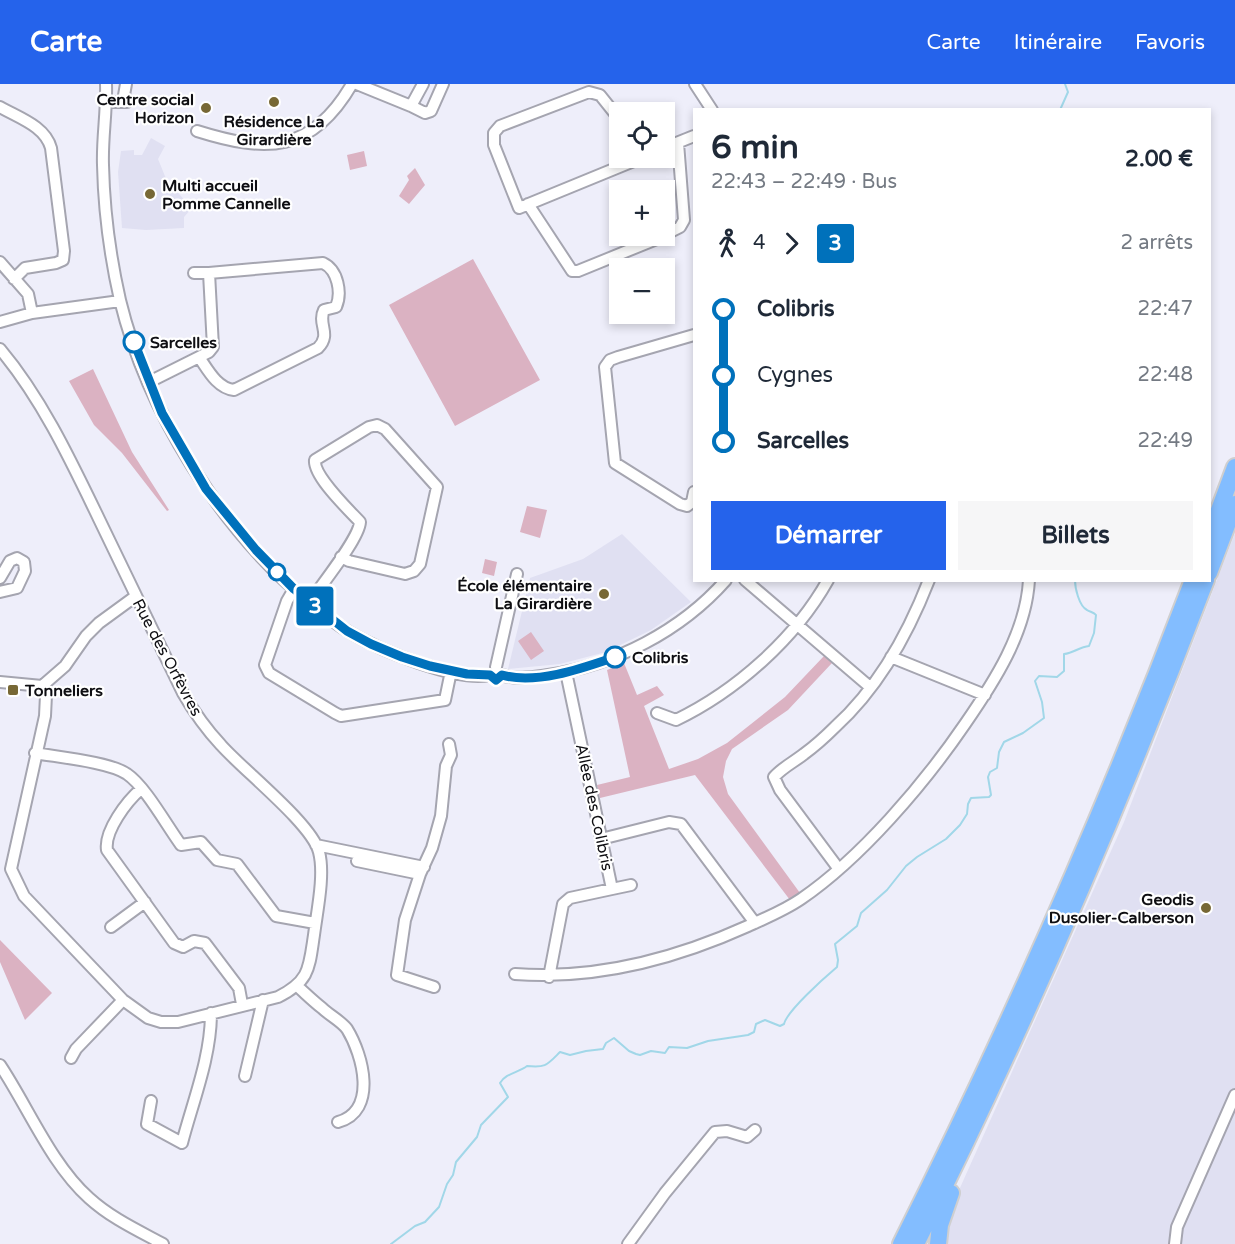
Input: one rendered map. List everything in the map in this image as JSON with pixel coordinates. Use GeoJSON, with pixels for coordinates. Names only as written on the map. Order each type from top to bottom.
{"type":"FeatureCollection","features":[{"type":"Feature","properties":{"kind":"highway"},"geometry":{"type":"LineString","coordinates":[[1211,532],[1235,467]]}},
{"type":"Feature","properties":{"kind":"highway"},"geometry":{"type":"LineString","coordinates":[[1211,568],[1235,504]]}},
{"type":"Feature","properties":{"kind":"highway"},"geometry":{"type":"LineString","coordinates":[[901,1244],[991,1059],[1063,899],[1129,743],[1192,582]]}},
{"type":"Feature","properties":{"kind":"highway"},"geometry":{"type":"LineString","coordinates":[[916,1244],[978,1117],[1051,958],[1127,782],[1205,582]]}},
{"type":"Feature","properties":{"kind":"highway"},"geometry":{"type":"LineString","coordinates":[[938,1244],[940,1225],[948,1201],[979,1130],[978,1117]]}},
{"type":"Feature","properties":{"kind":"street"},"geometry":{"type":"LineString","coordinates":[[106,84],[103,144],[107,233],[120,301],[149,382],[162,413],[206,489],[256,550],[310,602],[347,631],[402,657],[451,671],[483,676],[496,673],[515,678],[566,672],[625,653],[686,618],[724,582]]}},
{"type":"Feature","properties":{"kind":"street"},"geometry":{"type":"LineString","coordinates":[[106,102],[125,101],[126,84]]}},
{"type":"Feature","properties":{"kind":"street"},"geometry":{"type":"LineString","coordinates":[[197,131],[240,142],[268,145],[293,141],[311,132],[329,118],[354,84],[425,113],[431,111],[443,84]]}},
{"type":"Feature","properties":{"kind":"street"},"geometry":{"type":"LineString","coordinates":[[411,106],[423,84]]}},
{"type":"Feature","properties":{"kind":"street"},"geometry":{"type":"LineString","coordinates":[[695,84],[711,108]]}},
{"type":"Feature","properties":{"kind":"street"},"geometry":{"type":"LineString","coordinates":[[609,107],[600,96],[589,92],[500,126],[494,133],[494,145],[524,206],[572,271],[578,271],[638,246]]}},
{"type":"Feature","properties":{"kind":"street"},"geometry":{"type":"LineString","coordinates":[[0,107],[48,136],[64,251],[63,260],[25,268],[14,279]]}},
{"type":"Feature","properties":{"kind":"street"},"geometry":{"type":"LineString","coordinates":[[675,144],[693,136]]}},
{"type":"Feature","properties":{"kind":"street"},"geometry":{"type":"LineString","coordinates":[[675,230],[680,227],[684,220],[678,143]]}},
{"type":"Feature","properties":{"kind":"street"},"geometry":{"type":"LineString","coordinates":[[524,206],[617,168]]}},
{"type":"Feature","properties":{"kind":"street"},"geometry":{"type":"LineString","coordinates":[[0,262],[28,294],[32,313]]}},
{"type":"Feature","properties":{"kind":"street"},"geometry":{"type":"LineString","coordinates":[[194,273],[323,263],[330,267],[335,276],[339,299],[336,307],[324,310],[322,315],[325,336],[324,342],[318,348],[234,390],[225,389],[199,357]]}},
{"type":"Feature","properties":{"kind":"street"},"geometry":{"type":"LineString","coordinates":[[149,382],[209,352],[213,347],[209,273]]}},
{"type":"Feature","properties":{"kind":"street"},"geometry":{"type":"LineString","coordinates":[[0,322],[32,313],[120,301]]}},
{"type":"Feature","properties":{"kind":"street"},"geometry":{"type":"LineString","coordinates":[[693,335],[618,357],[610,360],[605,367],[615,463],[680,504],[687,506],[692,502],[693,497]]}},
{"type":"Feature","properties":{"kind":"street","name":"Rue des Orfèvres"},"geometry":{"type":"LineString","coordinates":[[0,349],[26,383],[51,424],[194,713],[221,745],[295,818],[317,849]]}},
{"type":"Feature","properties":{"kind":"street"},"geometry":{"type":"LineString","coordinates":[[310,602],[341,557],[360,530],[360,522],[314,467],[315,460],[376,425],[385,429],[437,487],[420,564],[414,571],[405,574],[349,561],[341,557]]}},
{"type":"Feature","properties":{"kind":"street"},"geometry":{"type":"LineString","coordinates":[[0,578],[10,561],[17,558],[24,562],[25,571],[17,588],[0,592]]}},
{"type":"Feature","properties":{"kind":"street"},"geometry":{"type":"LineString","coordinates":[[496,673],[518,574]]}},
{"type":"Feature","properties":{"kind":"street"},"geometry":{"type":"LineString","coordinates":[[747,582],[870,687]]}},
{"type":"Feature","properties":{"kind":"street"},"geometry":{"type":"LineString","coordinates":[[657,713],[676,720],[704,705],[757,667],[797,624],[827,582]]}},
{"type":"Feature","properties":{"kind":"street"},"geometry":{"type":"LineString","coordinates":[[837,868],[780,790],[774,777],[847,717],[891,657],[908,629],[928,582]]}},
{"type":"Feature","properties":{"kind":"street"},"geometry":{"type":"LineString","coordinates":[[515,974],[549,977],[615,969],[693,950],[798,901],[874,834],[936,764],[997,675],[1024,611],[1029,582]]}},
{"type":"Feature","properties":{"kind":"street"},"geometry":{"type":"LineString","coordinates":[[294,589],[287,601],[265,665],[269,673],[340,716],[446,700],[451,671]]}},
{"type":"Feature","properties":{"kind":"street"},"geometry":{"type":"LineString","coordinates":[[0,682],[42,686],[65,666],[80,644],[99,623],[136,596]]}},
{"type":"Feature","properties":{"kind":"street"},"geometry":{"type":"LineString","coordinates":[[891,657],[985,695]]}},
{"type":"Feature","properties":{"kind":"street","name":"Allée des Colibris"},"geometry":{"type":"LineString","coordinates":[[549,977],[563,904],[570,898],[612,889],[566,672]]}},
{"type":"Feature","properties":{"kind":"street"},"geometry":{"type":"LineString","coordinates":[[42,686],[46,696],[45,716],[5,868],[24,896],[123,1000],[148,1018],[162,1022],[178,1022],[278,997],[303,981],[308,968],[321,875],[317,849],[422,871]]}},
{"type":"Feature","properties":{"kind":"street"},"geometry":{"type":"LineString","coordinates":[[434,987],[397,975],[405,920],[432,848],[441,816],[446,766],[451,755],[450,744]]}},
{"type":"Feature","properties":{"kind":"street"},"geometry":{"type":"LineString","coordinates":[[35,753],[109,767],[126,774],[141,789],[181,845],[201,842],[217,860],[237,864],[276,916],[315,923]]}},
{"type":"Feature","properties":{"kind":"street"},"geometry":{"type":"LineString","coordinates":[[141,789],[131,797],[108,835],[107,850],[174,943],[183,947],[194,941],[206,943],[239,988],[242,1005]]}},
{"type":"Feature","properties":{"kind":"street"},"geometry":{"type":"LineString","coordinates":[[601,839],[669,822],[681,824],[755,923]]}},
{"type":"Feature","properties":{"kind":"street"},"geometry":{"type":"LineString","coordinates":[[612,889],[632,885]]}},
{"type":"Feature","properties":{"kind":"street"},"geometry":{"type":"LineString","coordinates":[[111,927],[145,902]]}},
{"type":"Feature","properties":{"kind":"street"},"geometry":{"type":"LineString","coordinates":[[297,986],[346,1027],[357,1052],[364,1080],[363,1094],[348,1120],[338,1122]]}},
{"type":"Feature","properties":{"kind":"street"},"geometry":{"type":"LineString","coordinates":[[71,1058],[76,1048],[123,1000]]}},
{"type":"Feature","properties":{"kind":"street"},"geometry":{"type":"LineString","coordinates":[[245,1076],[263,1000]]}},
{"type":"Feature","properties":{"kind":"street"},"geometry":{"type":"LineString","coordinates":[[151,1101],[147,1124],[182,1143],[203,1068],[211,1014]]}},
{"type":"Feature","properties":{"kind":"street"},"geometry":{"type":"LineString","coordinates":[[0,1065],[55,1156],[77,1187],[106,1213],[163,1244]]}},
{"type":"Feature","properties":{"kind":"street"},"geometry":{"type":"LineString","coordinates":[[1175,1244],[1177,1227],[1235,1095]]}},
{"type":"Feature","properties":{"kind":"street"},"geometry":{"type":"LineString","coordinates":[[628,1244],[665,1193],[715,1132],[726,1131],[747,1137],[755,1130]]}},
{"type":"Feature","properties":{"kind":"shaded area","name":"Multi accueil Pomme Cannelle"},"geometry":{"type":"Polygon","coordinates":[[[151,138],[165,146],[158,159],[167,181],[192,208],[184,217],[184,228],[146,230],[122,228],[118,172],[121,151],[134,150],[134,155],[142,155],[151,138]]]}},
{"type":"Feature","properties":{"kind":"shaded area"},"geometry":{"type":"Polygon","coordinates":[[[364,151],[367,166],[350,170],[347,155],[364,151]]]}},
{"type":"Feature","properties":{"kind":"shaded area"},"geometry":{"type":"Polygon","coordinates":[[[415,168],[425,185],[409,204],[399,196],[409,180],[407,176],[415,168]]]}},
{"type":"Feature","properties":{"kind":"shaded area"},"geometry":{"type":"Polygon","coordinates":[[[473,259],[540,380],[455,426],[389,305],[473,259]]]}},
{"type":"Feature","properties":{"kind":"shaded area"},"geometry":{"type":"Polygon","coordinates":[[[93,369],[132,452],[169,510],[167,511],[122,453],[94,425],[69,381],[93,369]]]}},
{"type":"Feature","properties":{"kind":"shaded area"},"geometry":{"type":"Polygon","coordinates":[[[527,506],[547,510],[540,538],[520,532],[527,506]]]}},
{"type":"Feature","properties":{"kind":"shaded area"},"geometry":{"type":"Polygon","coordinates":[[[1235,533],[1235,1244],[930,1244],[959,1190],[1124,822],[1235,533]]]}},
{"type":"Feature","properties":{"kind":"shaded area","name":"École élémentaire La Girardière"},"geometry":{"type":"Polygon","coordinates":[[[622,534],[691,602],[651,630],[606,652],[560,664],[508,669],[530,578],[583,559],[622,534]]]}},
{"type":"Feature","properties":{"kind":"shaded area"},"geometry":{"type":"Polygon","coordinates":[[[485,559],[497,562],[494,576],[482,573],[485,559]]]}},
{"type":"Feature","properties":{"kind":"shaded area"},"geometry":{"type":"Polygon","coordinates":[[[531,632],[544,651],[531,660],[518,641],[531,632]]]}},
{"type":"Feature","properties":{"kind":"shaded area"},"geometry":{"type":"Polygon","coordinates":[[[824,656],[832,663],[788,710],[732,749],[726,761],[723,777],[728,794],[800,893],[790,900],[695,775],[600,798],[597,785],[630,777],[607,670],[624,663],[637,695],[657,686],[664,695],[644,706],[669,769],[698,759],[727,743],[785,697],[824,656]]]}},
{"type":"Feature","properties":{"kind":"shaded area"},"geometry":{"type":"Polygon","coordinates":[[[0,940],[52,993],[25,1020],[0,962],[0,940]]]}},
{"type":"Feature","properties":{"kind":"waterway"},"geometry":{"type":"LineString","coordinates":[[1061,108],[1068,92],[1065,84]]}},
{"type":"Feature","properties":{"kind":"waterway"},"geometry":{"type":"LineString","coordinates":[[391,1244],[415,1226],[425,1222],[439,1207],[456,1162],[477,1137],[481,1125],[508,1097],[500,1083],[509,1075],[527,1066],[546,1065],[560,1052],[570,1055],[603,1049],[606,1043],[614,1038],[636,1054],[651,1051],[665,1053],[669,1047],[687,1048],[708,1041],[748,1035],[754,1032],[756,1024],[765,1020],[780,1026],[784,1024],[799,1003],[837,967],[835,944],[857,926],[861,913],[887,890],[906,866],[946,839],[960,825],[967,814],[971,798],[991,795],[988,777],[990,772],[997,768],[999,752],[1004,742],[1023,733],[1044,718],[1042,702],[1035,681],[1039,676],[1057,677],[1064,671],[1064,654],[1089,646],[1094,633],[1096,615],[1082,605],[1075,582]]}},
{"type":"Feature","properties":{"kind":"bus line","name":"3"},"geometry":{"type":"LineString","coordinates":[[134,342],[162,413],[206,489],[256,550],[280,575],[347,631],[402,657],[467,674],[490,675],[496,680],[502,675],[515,678],[566,672],[615,657]]}},
{"type":"Feature","properties":{"kind":"place","name":"Résidence La Girardière"},"geometry":{"type":"Point","coordinates":[274,102]}},
{"type":"Feature","properties":{"kind":"place","name":"Centre social Horizon"},"geometry":{"type":"Point","coordinates":[206,108]}},
{"type":"Feature","properties":{"kind":"place","name":"Multi accueil Pomme Cannelle"},"geometry":{"type":"Point","coordinates":[150,194]}},
{"type":"Feature","properties":{"kind":"place","name":"Sarcelles"},"geometry":{"type":"Point","coordinates":[134,342]}},
{"type":"Feature","properties":{"kind":"place","name":"École élémentaire La Girardière"},"geometry":{"type":"Point","coordinates":[604,594]}},
{"type":"Feature","properties":{"kind":"place","name":"Colibris"},"geometry":{"type":"Point","coordinates":[615,657]}},
{"type":"Feature","properties":{"kind":"place","name":"Tonneliers"},"geometry":{"type":"Point","coordinates":[13,690]}},
{"type":"Feature","properties":{"kind":"place","name":"Geodis Dusolier-Calberson"},"geometry":{"type":"Point","coordinates":[1206,908]}}]}
